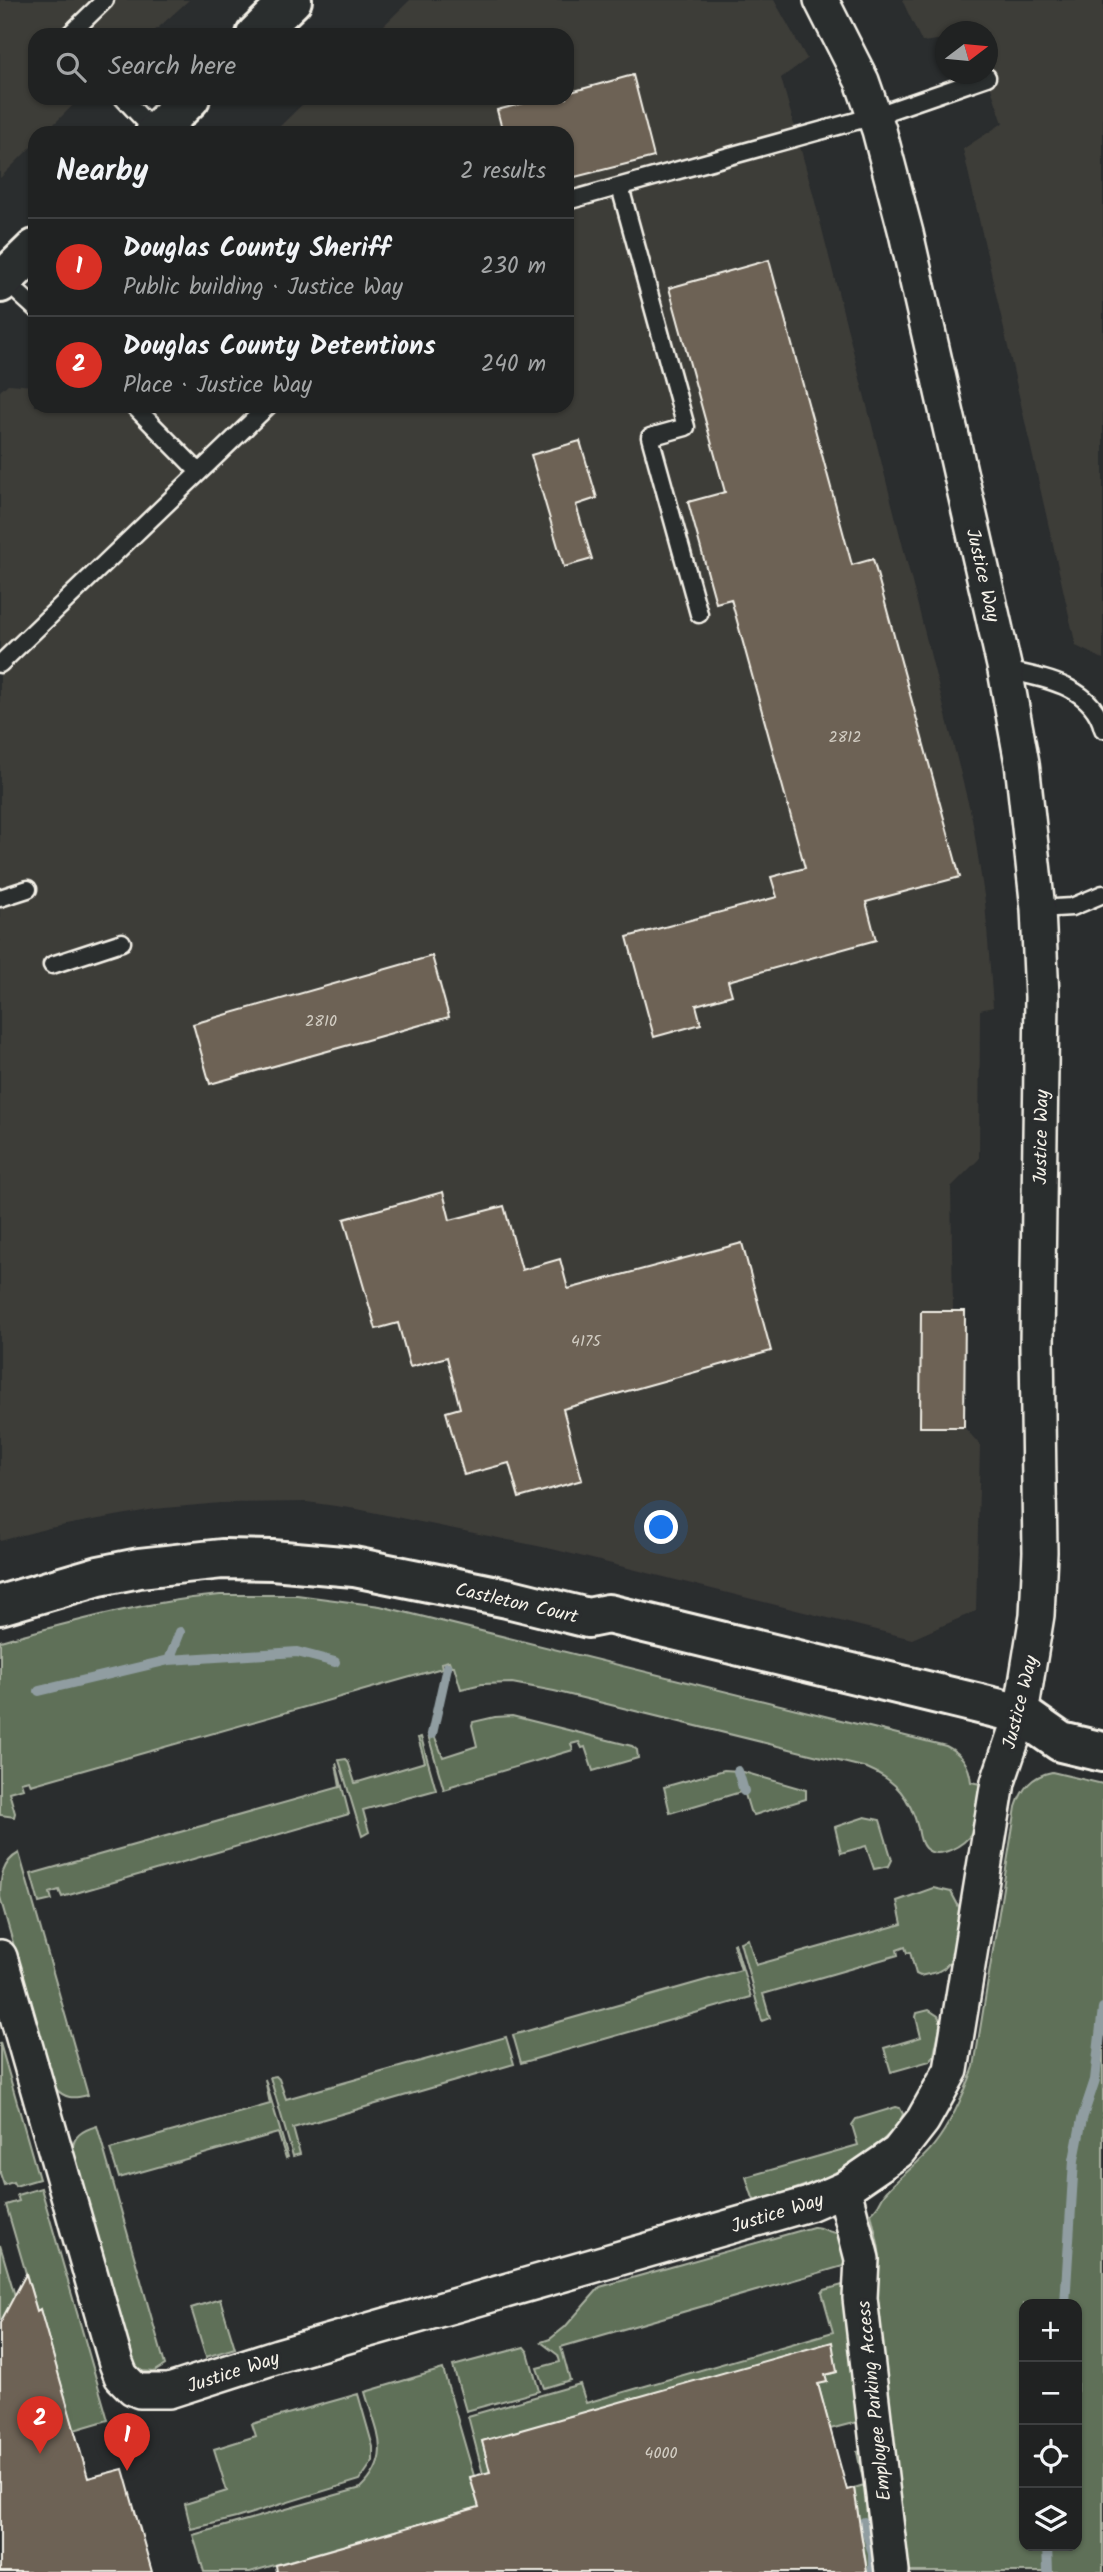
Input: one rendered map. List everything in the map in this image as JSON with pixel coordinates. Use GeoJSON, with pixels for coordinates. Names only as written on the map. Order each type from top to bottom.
{"type":"FeatureCollection","features":[{"type":"Feature","properties":{"kind":"street"},"geometry":{"type":"LineString","coordinates":[[263,28],[292,0]]}},
{"type":"Feature","properties":{"kind":"street","name":"Justice Way"},"geometry":{"type":"LineString","coordinates":[[0,1957],[116,2363],[126,2382],[141,2390],[169,2392],[278,2356],[809,2204],[844,2189],[880,2165],[912,2136],[951,2070],[998,1782],[1021,1714],[1034,1641],[1040,1563],[1037,1345],[1042,997],[1038,909],[1022,763],[1005,670],[906,233],[874,116],[848,50],[821,0]]}},
{"type":"Feature","properties":{"kind":"street"},"geometry":{"type":"LineString","coordinates":[[162,126],[183,105]]}},
{"type":"Feature","properties":{"kind":"street"},"geometry":{"type":"LineString","coordinates":[[1,279],[28,255]]}},
{"type":"Feature","properties":{"kind":"street","name":"Castleton Court"},"geometry":{"type":"LineString","coordinates":[[0,1605],[99,1576],[175,1563],[222,1559],[325,1563],[507,1598],[588,1618],[608,1614],[1021,1714],[1061,1742],[1103,1752]]}},
{"type":"Feature","properties":{"kind":"street","name":"Employee Parking Access"},"geometry":{"type":"LineString","coordinates":[[844,2189],[862,2259],[860,2298],[892,2572]]}},
{"type":"Feature","properties":{"kind":"lane"},"geometry":{"type":"LineString","coordinates":[[76,28],[105,0]]}},
{"type":"Feature","properties":{"kind":"lane"},"geometry":{"type":"LineString","coordinates":[[574,199],[874,116],[967,84]]}},
{"type":"Feature","properties":{"kind":"lane"},"geometry":{"type":"LineString","coordinates":[[129,105],[149,126]]}},
{"type":"Feature","properties":{"kind":"lane"},"geometry":{"type":"LineString","coordinates":[[620,187],[686,428],[650,437],[699,614]]}},
{"type":"Feature","properties":{"kind":"lane"},"geometry":{"type":"LineString","coordinates":[[1,279],[28,302]]}},
{"type":"Feature","properties":{"kind":"lane"},"geometry":{"type":"LineString","coordinates":[[141,413],[199,472]]}},
{"type":"Feature","properties":{"kind":"lane"},"geometry":{"type":"LineString","coordinates":[[0,664],[261,413]]}},
{"type":"Feature","properties":{"kind":"lane"},"geometry":{"type":"LineString","coordinates":[[1005,670],[1060,682],[1086,700],[1101,719],[1103,729]]}},
{"type":"Feature","properties":{"kind":"lane"},"geometry":{"type":"LineString","coordinates":[[0,898],[28,889]]}},
{"type":"Feature","properties":{"kind":"lane"},"geometry":{"type":"LineString","coordinates":[[1038,909],[1072,907],[1103,894]]}},
{"type":"Feature","properties":{"kind":"lane"},"geometry":{"type":"LineString","coordinates":[[52,965],[122,942]]}},
{"type":"Feature","properties":{"kind":"shaded area"},"geometry":{"type":"Polygon","coordinates":[[[0,0],[189,0],[158,28],[28,28],[28,105],[73,105],[52,126],[28,126],[28,150],[0,178],[0,0]]]}},
{"type":"Feature","properties":{"kind":"shaded area"},"geometry":{"type":"Polygon","coordinates":[[[410,0],[774,0],[807,59],[781,78],[972,818],[985,902],[993,1007],[980,1010],[979,1159],[951,1187],[953,1310],[965,1311],[964,1427],[980,1445],[976,1611],[912,1639],[552,1549],[357,1509],[307,1502],[220,1503],[154,1509],[49,1528],[0,1541],[0,391],[8,384],[28,385],[28,413],[574,413],[574,126],[280,126],[302,105],[574,105],[574,28],[381,28],[410,0]]]}},
{"type":"Feature","properties":{"kind":"shaded area"},"geometry":{"type":"Polygon","coordinates":[[[902,0],[1103,0],[1103,659],[1076,646],[963,149],[1003,123],[989,84],[998,84],[998,21],[935,21],[935,40],[922,42],[902,0]]]}},
{"type":"Feature","properties":{"kind":"green space"},"geometry":{"type":"Polygon","coordinates":[[[220,1595],[297,1595],[380,1606],[946,1746],[964,1760],[971,1782],[980,1784],[972,1833],[951,1850],[930,1852],[922,1844],[915,1817],[900,1791],[886,1778],[867,1768],[554,1691],[512,1683],[482,1684],[461,1689],[454,1666],[451,1666],[449,1661],[441,1663],[442,1668],[31,1785],[29,1780],[21,1782],[23,1788],[9,1792],[14,1817],[0,1815],[0,1641],[136,1607],[220,1595]]]}},
{"type":"Feature","properties":{"kind":"green space"},"geometry":{"type":"Polygon","coordinates":[[[512,1716],[632,1746],[637,1750],[638,1758],[593,1771],[585,1747],[582,1748],[579,1742],[571,1744],[573,1750],[444,1790],[428,1735],[434,1735],[443,1757],[477,1746],[473,1722],[512,1716]]]}},
{"type":"Feature","properties":{"kind":"green space"},"geometry":{"type":"Polygon","coordinates":[[[421,1737],[436,1790],[363,1810],[369,1832],[362,1836],[339,1760],[348,1761],[355,1783],[425,1762],[418,1738],[421,1737]]]}},
{"type":"Feature","properties":{"kind":"green space"},"geometry":{"type":"Polygon","coordinates":[[[336,1763],[349,1814],[62,1897],[59,1890],[50,1893],[52,1900],[39,1903],[31,1874],[340,1787],[336,1763]]]}},
{"type":"Feature","properties":{"kind":"green space"},"geometry":{"type":"Polygon","coordinates":[[[724,1770],[740,1771],[806,1790],[806,1799],[754,1815],[750,1811],[744,1791],[670,1813],[664,1787],[724,1770]]]}},
{"type":"Feature","properties":{"kind":"green space"},"geometry":{"type":"Polygon","coordinates":[[[1052,1772],[1103,1784],[1103,2572],[902,2572],[888,2388],[880,2382],[876,2278],[880,2262],[871,2213],[886,2192],[934,2145],[957,2108],[974,2067],[1016,1807],[1021,1794],[1039,1776],[1052,1772]]]}},
{"type":"Feature","properties":{"kind":"green space"},"geometry":{"type":"Polygon","coordinates":[[[865,1817],[880,1820],[892,1860],[889,1866],[874,1869],[866,1846],[841,1853],[835,1827],[865,1817]]]}},
{"type":"Feature","properties":{"kind":"green space"},"geometry":{"type":"Polygon","coordinates":[[[19,1853],[88,2095],[70,2097],[54,2087],[0,1897],[3,1872],[9,1861],[19,1853]]]}},
{"type":"Feature","properties":{"kind":"green space"},"geometry":{"type":"Polygon","coordinates":[[[933,1888],[951,1892],[960,1909],[952,1959],[944,1968],[920,1976],[916,1974],[910,1952],[907,1953],[905,1947],[897,1950],[898,1955],[763,1994],[770,2018],[762,2021],[740,1942],[748,1939],[756,1965],[902,1924],[897,1901],[933,1888]]]}},
{"type":"Feature","properties":{"kind":"green space"},"geometry":{"type":"Polygon","coordinates":[[[735,1943],[751,1997],[521,2063],[513,2035],[741,1970],[733,1944],[735,1943]]]}},
{"type":"Feature","properties":{"kind":"green space"},"geometry":{"type":"Polygon","coordinates":[[[929,2010],[938,2016],[941,2022],[934,2055],[930,2061],[891,2072],[884,2048],[921,2037],[917,2013],[929,2010]]]}},
{"type":"Feature","properties":{"kind":"green space"},"geometry":{"type":"Polygon","coordinates":[[[506,2037],[514,2064],[293,2128],[300,2154],[293,2156],[270,2077],[276,2076],[279,2079],[286,2099],[506,2037]]]}},
{"type":"Feature","properties":{"kind":"green space"},"geometry":{"type":"Polygon","coordinates":[[[0,2043],[39,2179],[15,2186],[13,2182],[4,2185],[0,2173],[0,2043]]]}},
{"type":"Feature","properties":{"kind":"green space"},"geometry":{"type":"Polygon","coordinates":[[[265,2079],[288,2157],[286,2158],[278,2133],[119,2178],[110,2149],[270,2104],[265,2079]]]}},
{"type":"Feature","properties":{"kind":"green space"},"geometry":{"type":"Polygon","coordinates":[[[900,2108],[903,2114],[897,2125],[856,2161],[826,2177],[794,2189],[761,2200],[755,2201],[753,2198],[746,2177],[858,2145],[852,2125],[856,2119],[900,2108]]]}},
{"type":"Feature","properties":{"kind":"green space"},"geometry":{"type":"Polygon","coordinates":[[[97,2126],[165,2365],[154,2372],[141,2371],[132,2362],[73,2153],[76,2138],[97,2126]]]}},
{"type":"Feature","properties":{"kind":"green space"},"geometry":{"type":"Polygon","coordinates":[[[41,2188],[108,2420],[74,2430],[40,2309],[37,2311],[6,2205],[19,2201],[17,2195],[41,2188]]]}},
{"type":"Feature","properties":{"kind":"green space"},"geometry":{"type":"Polygon","coordinates":[[[813,2227],[840,2233],[846,2255],[843,2266],[561,2347],[570,2380],[544,2388],[537,2368],[560,2362],[558,2355],[541,2342],[550,2339],[565,2327],[600,2287],[813,2227]]]}},
{"type":"Feature","properties":{"kind":"green space"},"geometry":{"type":"Polygon","coordinates":[[[0,2245],[15,2296],[2,2320],[0,2319],[0,2245]]]}},
{"type":"Feature","properties":{"kind":"green space"},"geometry":{"type":"Polygon","coordinates":[[[846,2284],[862,2418],[857,2422],[830,2429],[818,2384],[827,2382],[825,2375],[837,2372],[482,2441],[490,2472],[483,2474],[468,2416],[580,2384],[586,2403],[833,2332],[822,2293],[824,2290],[846,2284]]]}},
{"type":"Feature","properties":{"kind":"green space"},"geometry":{"type":"Polygon","coordinates":[[[220,2299],[235,2348],[206,2357],[191,2308],[220,2299]]]}},
{"type":"Feature","properties":{"kind":"green space"},"geometry":{"type":"Polygon","coordinates":[[[524,2347],[528,2352],[539,2391],[466,2411],[453,2366],[524,2347]]]}},
{"type":"Feature","properties":{"kind":"green space"},"geometry":{"type":"Polygon","coordinates":[[[443,2369],[474,2476],[470,2478],[479,2507],[250,2572],[204,2572],[193,2535],[361,2488],[371,2476],[380,2454],[380,2443],[365,2392],[443,2369]]]}},
{"type":"Feature","properties":{"kind":"green space"},"geometry":{"type":"Polygon","coordinates":[[[358,2394],[373,2447],[373,2461],[360,2480],[191,2529],[185,2504],[227,2491],[214,2449],[256,2436],[252,2424],[358,2394]]]}},
{"type":"Feature","properties":{"kind":"green space"},"geometry":{"type":"Polygon","coordinates":[[[871,2449],[876,2509],[867,2511],[869,2527],[879,2526],[884,2572],[864,2572],[866,2563],[854,2488],[864,2485],[857,2452],[871,2449]]]}},
{"type":"Feature","properties":{"kind":"building"},"geometry":{"type":"Polygon","coordinates":[[[633,75],[654,157],[574,177],[574,126],[501,126],[497,110],[516,105],[574,105],[574,91],[633,75]]]}},
{"type":"Feature","properties":{"kind":"building"},"geometry":{"type":"Polygon","coordinates":[[[769,260],[852,565],[873,559],[960,877],[866,902],[876,940],[728,981],[732,995],[696,1005],[701,1024],[654,1037],[627,937],[777,897],[771,877],[805,868],[731,599],[716,603],[688,502],[725,492],[669,288],[769,260]]]}},
{"type":"Feature","properties":{"kind":"building"},"geometry":{"type":"Polygon","coordinates":[[[580,441],[597,498],[576,505],[592,559],[564,567],[531,455],[580,441]]]}},
{"type":"Feature","properties":{"kind":"building"},"geometry":{"type":"Polygon","coordinates":[[[432,956],[449,1017],[210,1084],[193,1024],[432,956]]]}},
{"type":"Feature","properties":{"kind":"building"},"geometry":{"type":"Polygon","coordinates":[[[443,1192],[450,1220],[504,1206],[522,1270],[560,1259],[568,1289],[742,1243],[771,1351],[563,1409],[582,1480],[519,1498],[509,1463],[464,1475],[446,1412],[460,1408],[447,1357],[410,1367],[398,1323],[376,1329],[344,1219],[443,1192]]]}},
{"type":"Feature","properties":{"kind":"building"},"geometry":{"type":"Polygon","coordinates":[[[921,1311],[965,1311],[964,1427],[920,1427],[921,1311]]]}},
{"type":"Feature","properties":{"kind":"building"},"geometry":{"type":"Polygon","coordinates":[[[26,2274],[37,2311],[40,2309],[88,2478],[123,2469],[152,2572],[0,2572],[0,2323],[26,2274]]]}},
{"type":"Feature","properties":{"kind":"building"},"geometry":{"type":"Polygon","coordinates":[[[832,2342],[837,2372],[825,2375],[827,2382],[818,2384],[847,2490],[854,2488],[867,2572],[277,2572],[276,2565],[479,2507],[470,2477],[490,2472],[482,2441],[832,2342]]]}},
{"type":"Feature","properties":{"kind":"waterway"},"geometry":{"type":"LineString","coordinates":[[39,1691],[169,1660],[180,1632]]}},
{"type":"Feature","properties":{"kind":"waterway"},"geometry":{"type":"LineString","coordinates":[[169,1660],[297,1652],[335,1662]]}},
{"type":"Feature","properties":{"kind":"waterway"},"geometry":{"type":"LineString","coordinates":[[432,1734],[447,1667]]}},
{"type":"Feature","properties":{"kind":"waterway"},"geometry":{"type":"LineString","coordinates":[[738,1771],[744,1791]]}},
{"type":"Feature","properties":{"kind":"waterway"},"geometry":{"type":"LineString","coordinates":[[1065,2299],[1074,2160],[1082,2119],[1095,2080],[1103,2008]]}},
{"type":"Feature","properties":{"kind":"waterway"},"geometry":{"type":"LineString","coordinates":[[864,2522],[873,2554],[873,2572]]}},
{"type":"Feature","properties":{"kind":"waterway"},"geometry":{"type":"LineString","coordinates":[[1047,2551],[1048,2572]]}},
{"type":"Feature","properties":{"kind":"place","name":"Douglas County Detentions"},"geometry":{"type":"Point","coordinates":[40,2454]}},
{"type":"Feature","properties":{"kind":"place","name":"Douglas County Sheriff"},"geometry":{"type":"Point","coordinates":[127,2471]}}]}
